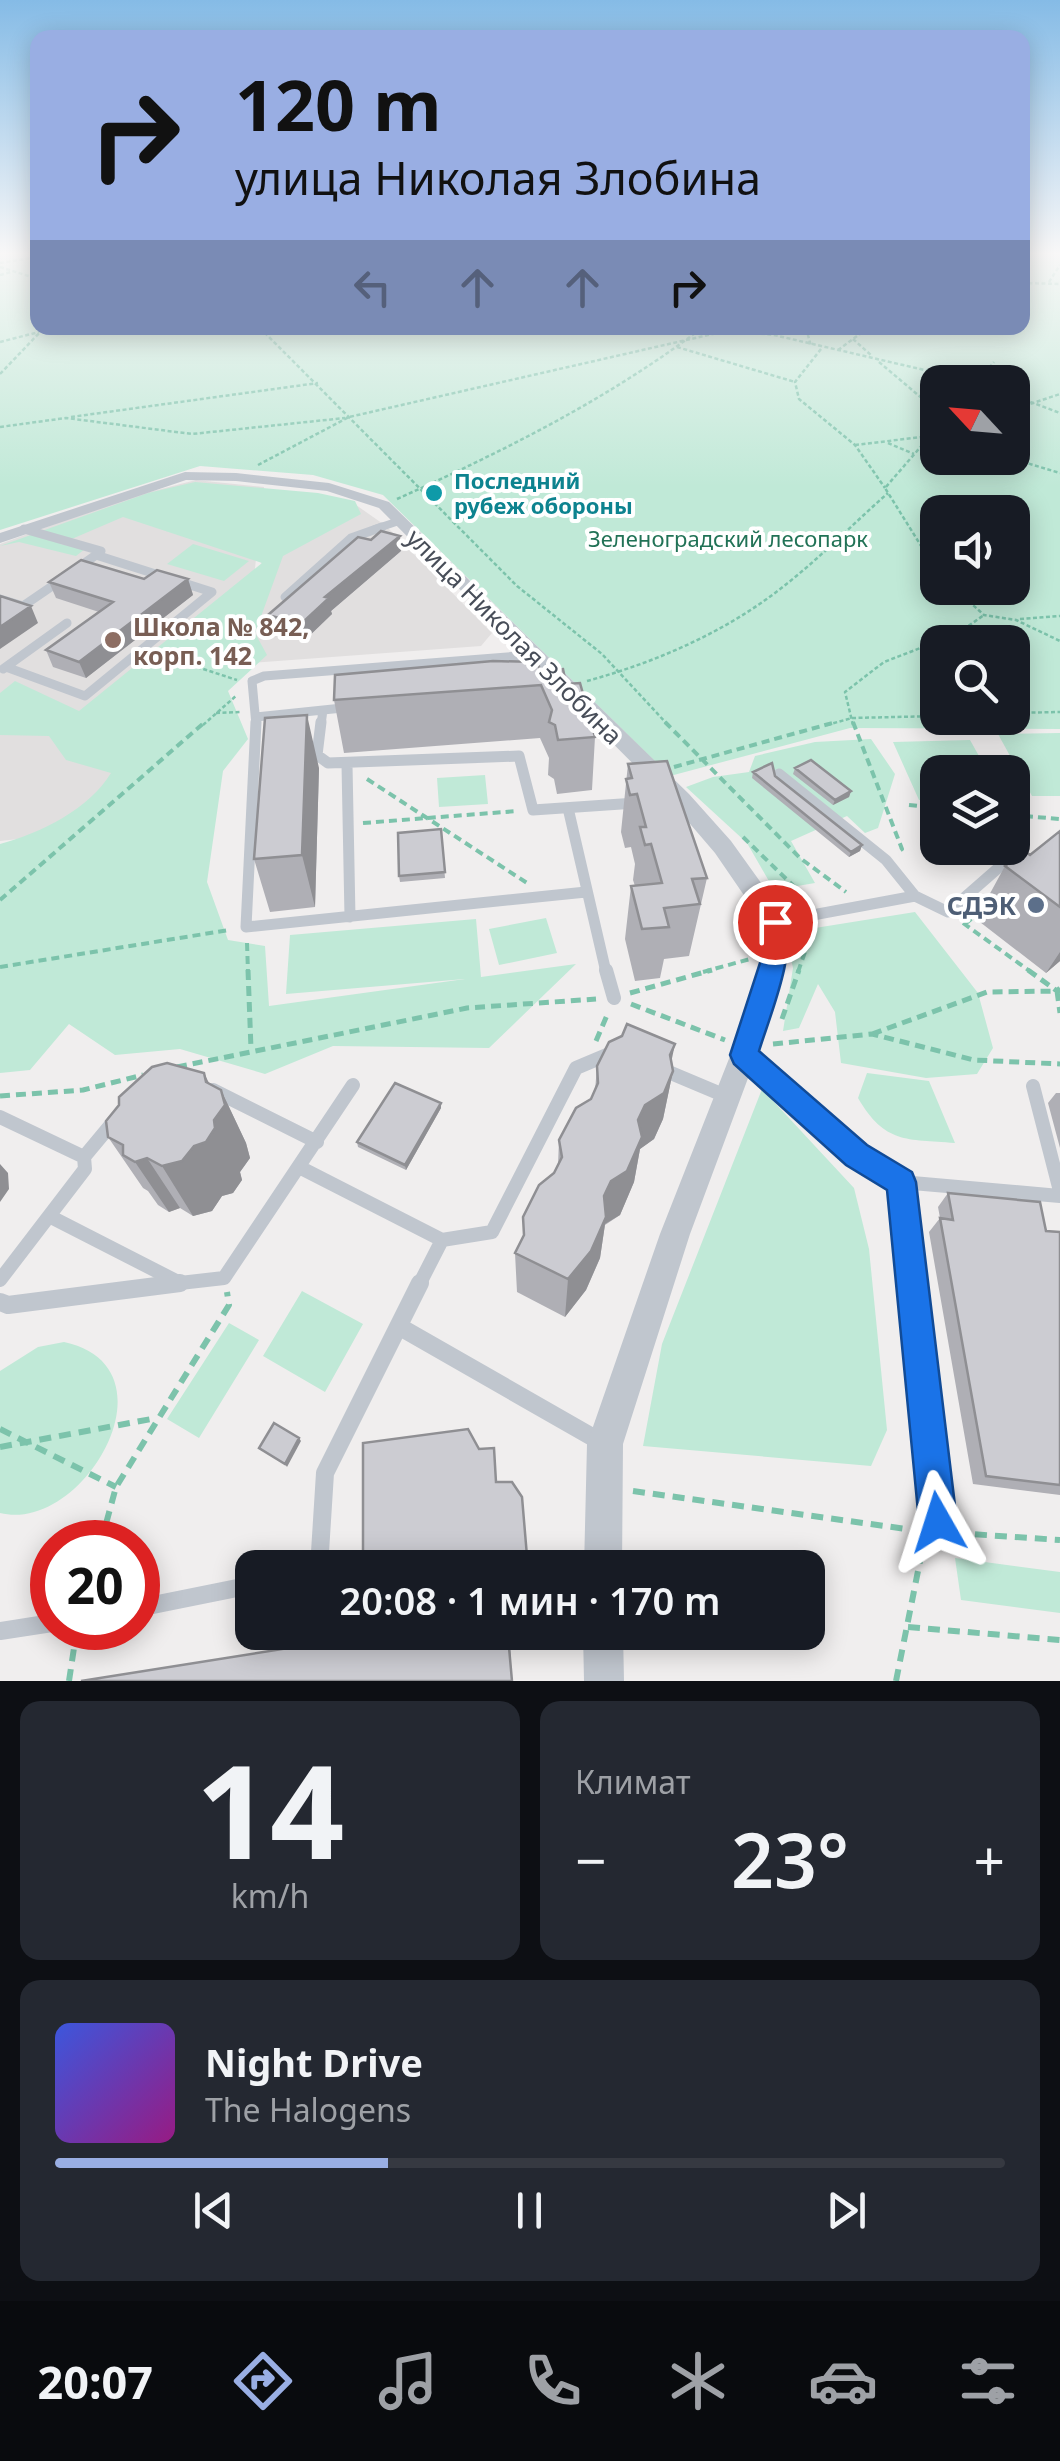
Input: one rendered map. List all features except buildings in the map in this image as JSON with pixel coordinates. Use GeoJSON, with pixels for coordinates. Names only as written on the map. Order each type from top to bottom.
{"type":"FeatureCollection","features":[{"type":"Feature","properties":{"kind":"street","name":"улица Николая Злобина"},"geometry":{"type":"LineString","coordinates":[[0,538],[185,476],[329,487],[397,508],[532,655],[554,687],[676,793],[723,847],[775,922]]}},
{"type":"Feature","properties":{"kind":"street"},"geometry":{"type":"LineString","coordinates":[[602,1550],[605,1444],[675,1234],[728,1097],[757,1054],[773,963],[775,922]]}},
{"type":"Feature","properties":{"kind":"street"},"geometry":{"type":"LineString","coordinates":[[604,1650],[604,1681]]}},
{"type":"Feature","properties":{"kind":"lane"},"geometry":{"type":"LineString","coordinates":[[284,597],[352,538],[397,508]]}},
{"type":"Feature","properties":{"kind":"lane"},"geometry":{"type":"LineString","coordinates":[[0,600],[23,606],[104,550],[24,529]]}},
{"type":"Feature","properties":{"kind":"lane"},"geometry":{"type":"LineString","coordinates":[[3,669],[85,696],[212,592],[96,555]]}},
{"type":"Feature","properties":{"kind":"lane"},"geometry":{"type":"LineString","coordinates":[[3,669],[67,623]]}},
{"type":"Feature","properties":{"kind":"lane"},"geometry":{"type":"LineString","coordinates":[[532,655],[264,676],[252,681],[256,745],[246,927],[586,892]]}},
{"type":"Feature","properties":{"kind":"lane"},"geometry":{"type":"LineString","coordinates":[[256,714],[360,706]]}},
{"type":"Feature","properties":{"kind":"lane"},"geometry":{"type":"LineString","coordinates":[[323,710],[317,755],[328,763],[519,756],[533,810],[647,802]]}},
{"type":"Feature","properties":{"kind":"lane"},"geometry":{"type":"LineString","coordinates":[[304,738],[320,736]]}},
{"type":"Feature","properties":{"kind":"lane"},"geometry":{"type":"LineString","coordinates":[[256,745],[272,743]]}},
{"type":"Feature","properties":{"kind":"lane"},"geometry":{"type":"LineString","coordinates":[[347,765],[350,917]]}},
{"type":"Feature","properties":{"kind":"lane"},"geometry":{"type":"LineString","coordinates":[[779,774],[886,860],[915,896],[948,912],[1004,863],[1028,862],[1044,873]]}},
{"type":"Feature","properties":{"kind":"lane"},"geometry":{"type":"LineString","coordinates":[[568,808],[614,998]]}},
{"type":"Feature","properties":{"kind":"lane"},"geometry":{"type":"LineString","coordinates":[[775,922],[819,910],[915,896]]}},
{"type":"Feature","properties":{"kind":"lane"},"geometry":{"type":"LineString","coordinates":[[301,1168],[442,1240],[492,1232],[576,1068],[616,1051],[728,1097]]}},
{"type":"Feature","properties":{"kind":"lane"},"geometry":{"type":"LineString","coordinates":[[757,1054],[856,1155],[901,1182],[1060,1193],[1033,1086]]}},
{"type":"Feature","properties":{"kind":"lane"},"geometry":{"type":"LineString","coordinates":[[0,1302],[8,1306],[224,1278],[353,1086]]}},
{"type":"Feature","properties":{"kind":"lane"},"geometry":{"type":"LineString","coordinates":[[199,1092],[216,1090],[317,1142]]}},
{"type":"Feature","properties":{"kind":"lane"},"geometry":{"type":"LineString","coordinates":[[0,1280],[85,1168],[84,1158],[119,1115]]}},
{"type":"Feature","properties":{"kind":"lane"},"geometry":{"type":"LineString","coordinates":[[0,1117],[84,1158]]}},
{"type":"Feature","properties":{"kind":"lane"},"geometry":{"type":"LineString","coordinates":[[901,1182],[938,1522],[926,1532]]}},
{"type":"Feature","properties":{"kind":"lane"},"geometry":{"type":"LineString","coordinates":[[49,1216],[180,1283]]}},
{"type":"Feature","properties":{"kind":"lane"},"geometry":{"type":"LineString","coordinates":[[320,1550],[326,1473],[442,1240]]}},
{"type":"Feature","properties":{"kind":"lane"},"geometry":{"type":"LineString","coordinates":[[400,1327],[605,1444]]}},
{"type":"Feature","properties":{"kind":"lane"},"geometry":{"type":"LineString","coordinates":[[160,1604],[235,1588]]}},
{"type":"Feature","properties":{"kind":"lane"},"geometry":{"type":"LineString","coordinates":[[0,1631],[30,1627]]}},
{"type":"Feature","properties":{"kind":"path"},"geometry":{"type":"LineString","coordinates":[[0,342],[30,334]]}},
{"type":"Feature","properties":{"kind":"path"},"geometry":{"type":"LineString","coordinates":[[0,374],[37,335]]}},
{"type":"Feature","properties":{"kind":"path"},"geometry":{"type":"LineString","coordinates":[[267,335],[517,586],[602,654],[616,674],[800,858],[862,904]]}},
{"type":"Feature","properties":{"kind":"path"},"geometry":{"type":"LineString","coordinates":[[397,508],[422,488],[527,436],[693,335]]}},
{"type":"Feature","properties":{"kind":"path"},"geometry":{"type":"LineString","coordinates":[[66,418],[192,434],[349,418],[709,335]]}},
{"type":"Feature","properties":{"kind":"path"},"geometry":{"type":"LineString","coordinates":[[765,335],[920,369]]}},
{"type":"Feature","properties":{"kind":"path"},"geometry":{"type":"LineString","coordinates":[[808,335],[811,346]]}},
{"type":"Feature","properties":{"kind":"path"},"geometry":{"type":"LineString","coordinates":[[838,350],[859,335]]}},
{"type":"Feature","properties":{"kind":"path"},"geometry":{"type":"LineString","coordinates":[[852,340],[920,397]]}},
{"type":"Feature","properties":{"kind":"path"},"geometry":{"type":"LineString","coordinates":[[677,347],[795,382]]}},
{"type":"Feature","properties":{"kind":"path"},"geometry":{"type":"LineString","coordinates":[[795,382],[821,349]]}},
{"type":"Feature","properties":{"kind":"path"},"geometry":{"type":"LineString","coordinates":[[991,365],[994,362]]}},
{"type":"Feature","properties":{"kind":"path"},"geometry":{"type":"LineString","coordinates":[[795,382],[799,399],[855,445],[920,544]]}},
{"type":"Feature","properties":{"kind":"path"},"geometry":{"type":"LineString","coordinates":[[0,427],[318,383]]}},
{"type":"Feature","properties":{"kind":"path"},"geometry":{"type":"LineString","coordinates":[[1030,404],[1060,394]]}},
{"type":"Feature","properties":{"kind":"path"},"geometry":{"type":"LineString","coordinates":[[1030,402],[1060,413]]}},
{"type":"Feature","properties":{"kind":"path"},"geometry":{"type":"LineString","coordinates":[[236,477],[349,418]]}},
{"type":"Feature","properties":{"kind":"path"},"geometry":{"type":"LineString","coordinates":[[855,445],[920,438]]}},
{"type":"Feature","properties":{"kind":"path"},"geometry":{"type":"LineString","coordinates":[[888,443],[914,454]]}},
{"type":"Feature","properties":{"kind":"path"},"geometry":{"type":"LineString","coordinates":[[596,694],[583,682],[616,674],[702,637],[786,585],[886,490],[920,447]]}},
{"type":"Feature","properties":{"kind":"path"},"geometry":{"type":"LineString","coordinates":[[1030,464],[1060,472]]}},
{"type":"Feature","properties":{"kind":"path"},"geometry":{"type":"LineString","coordinates":[[973,605],[984,615],[1016,620],[1060,616]]}},
{"type":"Feature","properties":{"kind":"path"},"geometry":{"type":"LineString","coordinates":[[886,860],[902,849],[852,718],[846,692],[884,662],[958,634],[984,615]]}},
{"type":"Feature","properties":{"kind":"path"},"geometry":{"type":"LineString","coordinates":[[1016,620],[1060,641]]}},
{"type":"Feature","properties":{"kind":"path"},"geometry":{"type":"LineString","coordinates":[[142,649],[231,679],[252,681]]}},
{"type":"Feature","properties":{"kind":"path"},"geometry":{"type":"LineString","coordinates":[[0,900],[252,681]]}},
{"type":"Feature","properties":{"kind":"path"},"geometry":{"type":"LineString","coordinates":[[1030,713],[1060,712]]}},
{"type":"Feature","properties":{"kind":"path"},"geometry":{"type":"LineString","coordinates":[[216,713],[256,714]]}},
{"type":"Feature","properties":{"kind":"path"},"geometry":{"type":"LineString","coordinates":[[676,793],[672,768],[700,759],[852,718],[920,716]]}},
{"type":"Feature","properties":{"kind":"path"},"geometry":{"type":"LineString","coordinates":[[347,765],[425,820],[548,896]]}},
{"type":"Feature","properties":{"kind":"path"},"geometry":{"type":"LineString","coordinates":[[909,806],[920,807]]}},
{"type":"Feature","properties":{"kind":"path"},"geometry":{"type":"LineString","coordinates":[[348,824],[533,810]]}},
{"type":"Feature","properties":{"kind":"path"},"geometry":{"type":"LineString","coordinates":[[1030,816],[1060,819]]}},
{"type":"Feature","properties":{"kind":"path"},"geometry":{"type":"LineString","coordinates":[[738,832],[819,910],[757,1054]]}},
{"type":"Feature","properties":{"kind":"path"},"geometry":{"type":"LineString","coordinates":[[965,924],[991,904]]}},
{"type":"Feature","properties":{"kind":"path"},"geometry":{"type":"LineString","coordinates":[[948,912],[1059,990]]}},
{"type":"Feature","properties":{"kind":"path"},"geometry":{"type":"LineString","coordinates":[[0,967],[246,927],[251,1049]]}},
{"type":"Feature","properties":{"kind":"path"},"geometry":{"type":"LineString","coordinates":[[176,1067],[467,1008],[614,998],[760,956]]}},
{"type":"Feature","properties":{"kind":"path"},"geometry":{"type":"LineString","coordinates":[[614,998],[757,1054],[872,1034],[986,992],[1059,990]]}},
{"type":"Feature","properties":{"kind":"path"},"geometry":{"type":"LineString","coordinates":[[1059,990],[1060,1012]]}},
{"type":"Feature","properties":{"kind":"path"},"geometry":{"type":"LineString","coordinates":[[576,1068],[594,1046],[614,998]]}},
{"type":"Feature","properties":{"kind":"path"},"geometry":{"type":"LineString","coordinates":[[872,1034],[974,1060],[1060,1064]]}},
{"type":"Feature","properties":{"kind":"path"},"geometry":{"type":"LineString","coordinates":[[0,1096],[84,1090],[158,1072]]}},
{"type":"Feature","properties":{"kind":"path"},"geometry":{"type":"LineString","coordinates":[[107,1520],[116,1488],[230,1305],[224,1278]]}},
{"type":"Feature","properties":{"kind":"path"},"geometry":{"type":"LineString","coordinates":[[0,1448],[160,1417]]}},
{"type":"Feature","properties":{"kind":"path"},"geometry":{"type":"LineString","coordinates":[[0,1429],[116,1488]]}},
{"type":"Feature","properties":{"kind":"path"},"geometry":{"type":"LineString","coordinates":[[602,1488],[926,1532],[1060,1540]]}},
{"type":"Feature","properties":{"kind":"path"},"geometry":{"type":"LineString","coordinates":[[896,1681],[926,1532]]}},
{"type":"Feature","properties":{"kind":"path"},"geometry":{"type":"LineString","coordinates":[[908,1627],[1060,1640]]}},
{"type":"Feature","properties":{"kind":"path"},"geometry":{"type":"LineString","coordinates":[[69,1681],[74,1650]]}},
{"type":"Feature","properties":{"kind":"shaded area"},"geometry":{"type":"Polygon","coordinates":[[[196,480],[264,487],[244,667],[55,835],[0,841],[0,544],[126,498],[196,480]]]}},
{"type":"Feature","properties":{"kind":"shaded area"},"geometry":{"type":"Polygon","coordinates":[[[269,489],[356,505],[386,526],[492,633],[481,646],[251,663],[269,489]]]}},
{"type":"Feature","properties":{"kind":"green space","name":"Зеленоградский лесопарк"},"geometry":{"type":"Polygon","coordinates":[[[0,330],[30,330],[30,335],[1030,335],[1030,330],[1060,330],[1060,729],[1030,729],[1030,625],[920,625],[920,728],[850,728],[670,776],[383,495],[313,475],[200,466],[0,530],[0,330]]]}},
{"type":"Feature","properties":{"kind":"green space"},"geometry":{"type":"Polygon","coordinates":[[[195,482],[318,493],[355,501],[361,514],[283,556],[255,633],[267,655],[228,691],[248,739],[223,771],[207,882],[228,940],[265,946],[269,1006],[465,979],[286,994],[290,935],[476,919],[481,977],[576,964],[489,1048],[333,1046],[265,1074],[180,1049],[115,1055],[69,1024],[30,1070],[0,1073],[0,844],[63,818],[90,798],[111,773],[66,760],[49,736],[0,735],[0,693],[15,681],[79,711],[262,563],[123,517],[60,544],[85,549],[76,556],[19,542],[0,546],[148,493],[195,482]]]}},
{"type":"Feature","properties":{"kind":"green space"},"geometry":{"type":"Polygon","coordinates":[[[193,544],[249,561],[224,581],[167,564],[193,544]]]}},
{"type":"Feature","properties":{"kind":"green space"},"geometry":{"type":"Polygon","coordinates":[[[1060,733],[1060,796],[1032,796],[1030,755],[1010,755],[999,735],[1060,733]]]}},
{"type":"Feature","properties":{"kind":"green space"},"geometry":{"type":"Polygon","coordinates":[[[871,739],[895,774],[878,828],[865,833],[847,816],[791,841],[815,883],[774,890],[747,843],[686,787],[713,777],[749,772],[755,756],[815,742],[871,739]]]}},
{"type":"Feature","properties":{"kind":"green space"},"geometry":{"type":"Polygon","coordinates":[[[970,740],[978,755],[920,755],[919,800],[893,742],[970,740]]]}},
{"type":"Feature","properties":{"kind":"green space"},"geometry":{"type":"Polygon","coordinates":[[[485,775],[488,804],[439,807],[437,778],[485,775]]]}},
{"type":"Feature","properties":{"kind":"green space"},"geometry":{"type":"Polygon","coordinates":[[[915,912],[978,993],[993,1048],[977,1074],[926,1078],[841,1063],[835,1012],[818,984],[799,1028],[783,1031],[793,968],[786,937],[815,928],[915,912]]]}},
{"type":"Feature","properties":{"kind":"green space"},"geometry":{"type":"Polygon","coordinates":[[[546,918],[557,953],[499,965],[489,929],[546,918]]]}},
{"type":"Feature","properties":{"kind":"green space"},"geometry":{"type":"Polygon","coordinates":[[[867,1073],[929,1081],[955,1143],[910,1139],[878,1124],[858,1098],[867,1073]]]}},
{"type":"Feature","properties":{"kind":"green space"},"geometry":{"type":"Polygon","coordinates":[[[762,1089],[854,1188],[869,1249],[887,1430],[871,1466],[643,1446],[662,1344],[762,1089]]]}},
{"type":"Feature","properties":{"kind":"green space"},"geometry":{"type":"Polygon","coordinates":[[[302,1291],[363,1324],[325,1392],[263,1356],[302,1291]]]}},
{"type":"Feature","properties":{"kind":"green space"},"geometry":{"type":"Polygon","coordinates":[[[229,1323],[259,1340],[199,1438],[167,1419],[229,1323]]]}},
{"type":"Feature","properties":{"kind":"green space"},"geometry":{"type":"Polygon","coordinates":[[[64,1342],[98,1357],[115,1382],[117,1413],[107,1445],[88,1475],[62,1499],[32,1513],[0,1513],[0,1371],[38,1347],[64,1342]]]}},
{"type":"Feature","properties":{"kind":"green space"},"geometry":{"type":"Polygon","coordinates":[[[955,1558],[1060,1572],[1060,1613],[961,1600],[955,1558]]]}},
{"type":"Feature","properties":{"kind":"place","name":"Последний рубеж обороны"},"geometry":{"type":"Point","coordinates":[434,493]}},
{"type":"Feature","properties":{"kind":"place","name":"Школа № 842, корп. 142"},"geometry":{"type":"Point","coordinates":[113,640]}},
{"type":"Feature","properties":{"kind":"place","name":"СДЭК"},"geometry":{"type":"Point","coordinates":[1036,905]}},
{"type":"Feature","properties":{"kind":"route"},"geometry":{"type":"LineString","coordinates":[[775,922],[773,963],[744,1055],[856,1155],[901,1182],[938,1522]]}}]}
